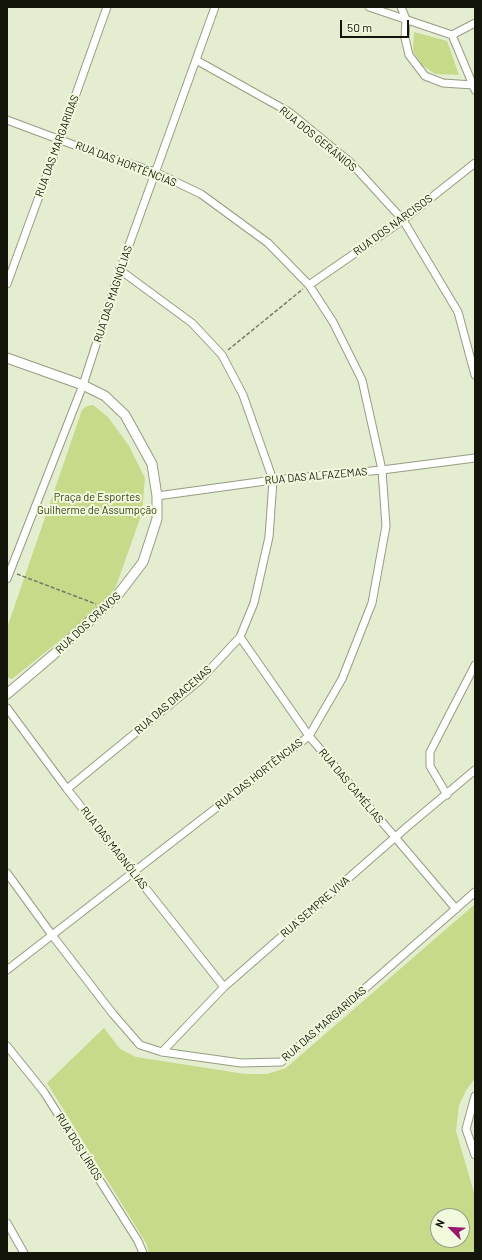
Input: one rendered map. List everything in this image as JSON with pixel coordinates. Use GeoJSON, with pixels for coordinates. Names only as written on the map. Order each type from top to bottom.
{"type":"FeatureCollection","features":[{"type":"Feature","properties":{"kind":"street","name":"RUA DAS MARGARIDAS"},"geometry":{"type":"LineString","coordinates":[[7,284],[107,7]]}},
{"type":"Feature","properties":{"kind":"street","name":"RUA DAS MAGNÓLIAS"},"geometry":{"type":"LineString","coordinates":[[7,579],[83,385],[120,270],[215,7]]}},
{"type":"Feature","properties":{"kind":"street"},"geometry":{"type":"LineString","coordinates":[[369,7],[452,35],[475,23]]}},
{"type":"Feature","properties":{"kind":"street"},"geometry":{"type":"LineString","coordinates":[[401,7],[406,19],[405,38],[408,55],[425,76],[443,83],[474,88]]}},
{"type":"Feature","properties":{"kind":"street"},"geometry":{"type":"LineString","coordinates":[[452,35],[474,88]]}},
{"type":"Feature","properties":{"kind":"street","name":"RUA DOS GERÂNIOS"},"geometry":{"type":"LineString","coordinates":[[196,60],[289,112],[350,162],[403,220],[458,312],[475,375]]}},
{"type":"Feature","properties":{"kind":"street","name":"RUA DAS HORTÊNCIAS"},"geometry":{"type":"LineString","coordinates":[[7,120],[155,172],[201,194],[268,243],[309,285],[333,322],[362,380],[382,470],[386,526],[372,602],[342,679],[309,736],[7,970]]}},
{"type":"Feature","properties":{"kind":"street","name":"RUA DOS NARCISOS"},"geometry":{"type":"LineString","coordinates":[[309,285],[403,220],[475,163]]}},
{"type":"Feature","properties":{"kind":"street","name":"RUA DAS DRACENAS"},"geometry":{"type":"LineString","coordinates":[[67,789],[200,680],[240,637],[254,603],[269,537],[273,480],[243,395],[222,355],[192,323],[120,270]]}},
{"type":"Feature","properties":{"kind":"street","name":"RUA DOS CRAVOS"},"geometry":{"type":"LineString","coordinates":[[7,358],[83,385],[105,396],[125,415],[152,464],[157,496],[157,519],[143,562],[118,596],[53,655],[7,694]]}},
{"type":"Feature","properties":{"kind":"street","name":"RUA DAS ALFAZEMAS"},"geometry":{"type":"LineString","coordinates":[[157,496],[273,480],[382,470],[475,458]]}},
{"type":"Feature","properties":{"kind":"street","name":"RUA DAS CAMÉLIAS"},"geometry":{"type":"LineString","coordinates":[[240,637],[309,736],[456,909]]}},
{"type":"Feature","properties":{"kind":"street"},"geometry":{"type":"LineString","coordinates":[[446,795],[430,766],[430,752],[475,666]]}},
{"type":"Feature","properties":{"kind":"street","name":"RUA DAS MAGNÓLIAS"},"geometry":{"type":"LineString","coordinates":[[7,708],[132,873],[224,987]]}},
{"type":"Feature","properties":{"kind":"street","name":"RUA SEMPRE VIVA"},"geometry":{"type":"LineString","coordinates":[[162,1052],[224,987],[408,826],[475,770]]}},
{"type":"Feature","properties":{"kind":"street","name":"RUA DAS MARGARIDAS"},"geometry":{"type":"LineString","coordinates":[[7,874],[113,1014],[140,1045],[162,1052],[241,1062],[281,1062],[475,892]]}},
{"type":"Feature","properties":{"kind":"street","name":"RUA DOS LÍRIOS"},"geometry":{"type":"LineString","coordinates":[[7,1046],[44,1092],[138,1241],[143,1253]]}},
{"type":"Feature","properties":{"kind":"street"},"geometry":{"type":"LineString","coordinates":[[475,1096],[466,1129],[475,1155]]}},
{"type":"Feature","properties":{"kind":"street"},"geometry":{"type":"LineString","coordinates":[[7,1222],[24,1253]]}},
{"type":"Feature","properties":{"kind":"path"},"geometry":{"type":"LineString","coordinates":[[222,355],[309,285]]}},
{"type":"Feature","properties":{"kind":"path"},"geometry":{"type":"LineString","coordinates":[[10,572],[105,608]]}},
{"type":"Feature","properties":{"kind":"green space"},"geometry":{"type":"Polygon","coordinates":[[[414,32],[447,41],[459,75],[435,74],[422,65],[413,51],[414,32]]]}},
{"type":"Feature","properties":{"kind":"green space","name":"Praça de Esportes Guilherme de Assumpção"},"geometry":{"type":"Polygon","coordinates":[[[93,405],[108,417],[129,446],[145,478],[142,513],[115,589],[93,614],[12,679],[7,677],[7,628],[82,410],[87,406],[93,405]]]}},
{"type":"Feature","properties":{"kind":"green space"},"geometry":{"type":"Polygon","coordinates":[[[475,904],[475,1078],[467,1089],[459,1105],[456,1131],[475,1196],[475,1253],[149,1253],[146,1243],[47,1083],[104,1028],[120,1049],[136,1057],[245,1074],[267,1074],[286,1068],[475,904]]]}}]}
